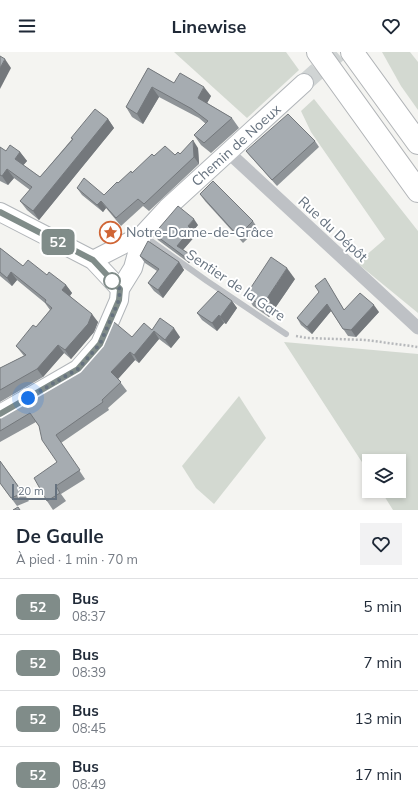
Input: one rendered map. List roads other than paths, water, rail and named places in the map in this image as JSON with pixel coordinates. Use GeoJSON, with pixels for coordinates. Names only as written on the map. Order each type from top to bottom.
{"type":"FeatureCollection","features":[{"type":"Feature","properties":{"kind":"highway"},"geometry":{"type":"LineString","coordinates":[[318,52],[418,191]]}},
{"type":"Feature","properties":{"kind":"highway"},"geometry":{"type":"LineString","coordinates":[[352,52],[418,143]]}},
{"type":"Feature","properties":{"kind":"street","name":"Chemin de Noeux"},"geometry":{"type":"LineString","coordinates":[[142,235],[167,208],[304,83]]}},
{"type":"Feature","properties":{"kind":"street","name":"Rue du Dépôt"},"geometry":{"type":"LineString","coordinates":[[228,152],[418,328]]}},
{"type":"Feature","properties":{"kind":"street"},"geometry":{"type":"LineString","coordinates":[[0,212],[93,260],[120,289]]}},
{"type":"Feature","properties":{"kind":"street"},"geometry":{"type":"LineString","coordinates":[[93,260],[142,235]]}},
{"type":"Feature","properties":{"kind":"street"},"geometry":{"type":"LineString","coordinates":[[0,414],[78,369],[100,344],[119,300],[120,289],[133,268],[142,235]]}},
{"type":"Feature","properties":{"kind":"lane","name":"Sentier de la Gare"},"geometry":{"type":"LineString","coordinates":[[142,235],[286,334]]}},
{"type":"Feature","properties":{"kind":"tunnel"},"geometry":{"type":"LineString","coordinates":[[304,83],[339,52]]}},
{"type":"Feature","properties":{"kind":"place","name":"Notre-Dame-de-Grâce"},"geometry":{"type":"Point","coordinates":[110,232]}}]}
